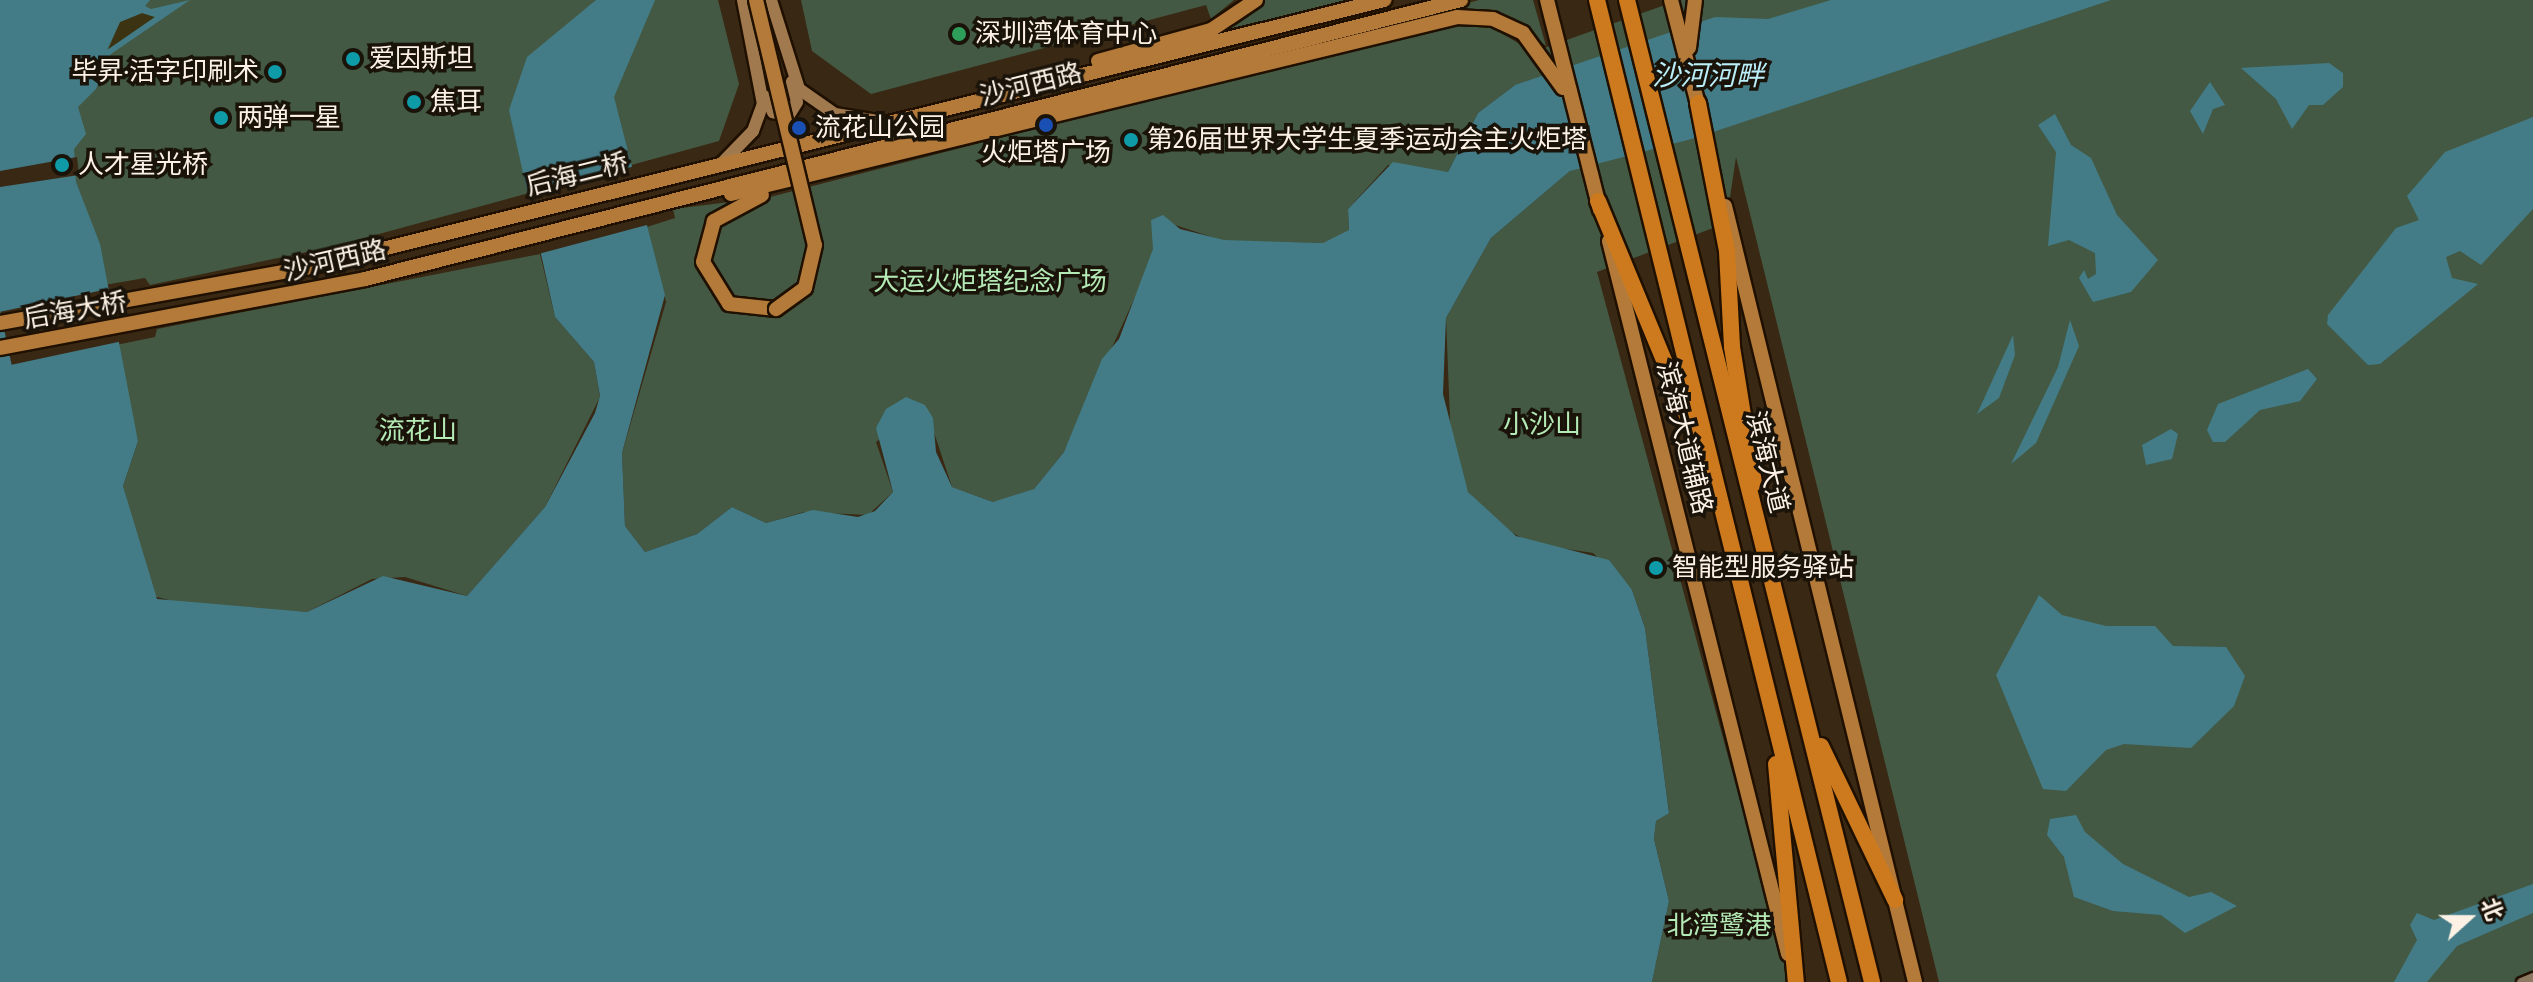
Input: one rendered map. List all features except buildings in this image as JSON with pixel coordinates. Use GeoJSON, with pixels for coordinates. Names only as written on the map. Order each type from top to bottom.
{"type":"FeatureCollection","features":[{"type":"Feature","properties":{"kind":"highway","name":"滨海大道"},"geometry":{"type":"LineString","coordinates":[[1597,0],[1688,397],[1722,506],[1839,982]]}},
{"type":"Feature","properties":{"kind":"highway","name":"滨海大道"},"geometry":{"type":"LineString","coordinates":[[1627,0],[1732,388],[1757,521],[1872,982]]}},
{"type":"Feature","properties":{"kind":"highway"},"geometry":{"type":"LineString","coordinates":[[1698,103],[1727,251],[1732,388]]}},
{"type":"Feature","properties":{"kind":"highway"},"geometry":{"type":"LineString","coordinates":[[1598,201],[1688,397]]}},
{"type":"Feature","properties":{"kind":"highway"},"geometry":{"type":"LineString","coordinates":[[1804,711],[1895,900]]}},
{"type":"Feature","properties":{"kind":"highway"},"geometry":{"type":"LineString","coordinates":[[1774,726],[1795,982]]}},
{"type":"Feature","properties":{"kind":"main road"},"geometry":{"type":"LineString","coordinates":[[743,0],[761,80],[773,112],[789,115],[797,102],[771,0]]}},
{"type":"Feature","properties":{"kind":"main road"},"geometry":{"type":"LineString","coordinates":[[756,0],[815,245],[805,288],[776,309],[747,311],[722,299],[705,272],[703,244],[726,210],[798,182]]}},
{"type":"Feature","properties":{"kind":"main road"},"geometry":{"type":"LineString","coordinates":[[1011,91],[1211,30],[1256,0]]}},
{"type":"Feature","properties":{"kind":"main road","name":"沙河西路"},"geometry":{"type":"LineString","coordinates":[[653,181],[1384,0]]}},
{"type":"Feature","properties":{"kind":"main road","name":"沙河西路"},"geometry":{"type":"LineString","coordinates":[[660,205],[1461,0]]}},
{"type":"Feature","properties":{"kind":"main road"},"geometry":{"type":"LineString","coordinates":[[1671,0],[1915,982]]}},
{"type":"Feature","properties":{"kind":"main road"},"geometry":{"type":"LineString","coordinates":[[1695,0],[1689,43],[1698,103]]}},
{"type":"Feature","properties":{"kind":"main road","name":"滨海大道辅路"},"geometry":{"type":"LineString","coordinates":[[1548,2],[1795,982]]}},
{"type":"Feature","properties":{"kind":"main road"},"geometry":{"type":"LineString","coordinates":[[660,205],[798,182],[1457,17],[1503,22],[1548,58],[1581,133]]}},
{"type":"Feature","properties":{"kind":"main road"},"geometry":{"type":"LineString","coordinates":[[789,71],[823,109],[888,122]]}},
{"type":"Feature","properties":{"kind":"main road"},"geometry":{"type":"LineString","coordinates":[[1060,118],[1161,77]]}},
{"type":"Feature","properties":{"kind":"main road"},"geometry":{"type":"LineString","coordinates":[[721,164],[757,122],[761,80]]}},
{"type":"Feature","properties":{"kind":"main road","name":"后海二桥"},"geometry":{"type":"LineString","coordinates":[[513,216],[653,181]]}},
{"type":"Feature","properties":{"kind":"main road","name":"后海二桥"},"geometry":{"type":"LineString","coordinates":[[520,241],[660,205]]}},
{"type":"Feature","properties":{"kind":"main road","name":"沙河西路"},"geometry":{"type":"LineString","coordinates":[[154,297],[513,216]]}},
{"type":"Feature","properties":{"kind":"main road","name":"沙河西路"},"geometry":{"type":"LineString","coordinates":[[159,321],[520,241]]}},
{"type":"Feature","properties":{"kind":"main road","name":"后海大桥"},"geometry":{"type":"LineString","coordinates":[[0,323],[154,297]]}},
{"type":"Feature","properties":{"kind":"main road","name":"后海大桥"},"geometry":{"type":"LineString","coordinates":[[0,348],[159,321]]}},
{"type":"Feature","properties":{"kind":"street"},"geometry":{"type":"LineString","coordinates":[[2521,982],[2533,977]]}},
{"type":"Feature","properties":{"kind":"green space"},"geometry":{"type":"Polygon","coordinates":[[[0,0],[718,0],[739,84],[719,141],[335,246],[150,285],[145,278],[0,303],[0,0]]]}},
{"type":"Feature","properties":{"kind":"green space","name":"深圳湾体育中心"},"geometry":{"type":"Polygon","coordinates":[[[801,0],[1234,0],[1211,19],[1206,5],[871,94],[812,51],[801,0]]]}},
{"type":"Feature","properties":{"kind":"green space"},"geometry":{"type":"Polygon","coordinates":[[[1265,0],[1358,0],[1213,37],[1265,0]]]}},
{"type":"Feature","properties":{"kind":"green space"},"geometry":{"type":"Polygon","coordinates":[[[1479,0],[1533,0],[1546,46],[1514,18],[1453,7],[1479,0]]]}},
{"type":"Feature","properties":{"kind":"green space"},"geometry":{"type":"Polygon","coordinates":[[[1679,0],[2533,0],[2533,982],[1939,982],[1736,157],[1729,204],[1713,228],[1597,272],[1789,982],[1652,982],[1669,901],[1654,839],[1656,821],[1669,812],[1645,628],[1632,590],[1593,553],[1533,544],[1498,525],[1468,492],[1451,445],[1446,318],[1491,238],[1570,171],[1515,85],[1478,113],[1448,172],[1388,165],[1348,209],[1349,230],[1323,243],[1224,241],[1169,223],[1064,452],[1034,489],[1014,499],[993,502],[952,487],[925,405],[876,442],[893,492],[868,515],[804,512],[766,523],[732,507],[697,534],[645,552],[625,526],[622,453],[666,302],[647,227],[675,218],[673,209],[770,197],[1436,26],[1491,27],[1533,52],[1679,0]]]}},
{"type":"Feature","properties":{"kind":"green space","name":"流花山"},"geometry":{"type":"Polygon","coordinates":[[[540,254],[555,317],[594,362],[600,397],[545,507],[467,596],[405,577],[372,579],[307,612],[197,607],[153,596],[123,486],[138,441],[116,345],[155,337],[157,329],[540,254]]]}},
{"type":"Feature","properties":{"kind":"sand"},"geometry":{"type":"Polygon","coordinates":[[[142,13],[155,17],[108,50],[120,22],[142,13]]]}},
{"type":"Feature","properties":{"kind":"water","name":"沙河河畔"},"geometry":{"type":"Polygon","coordinates":[[[0,0],[150,0],[145,6],[151,9],[190,0],[111,54],[96,89],[78,107],[86,134],[74,149],[76,182],[100,244],[138,441],[123,486],[157,599],[307,612],[383,576],[467,596],[545,507],[595,413],[600,396],[594,362],[555,317],[509,110],[527,57],[596,0],[655,0],[614,97],[665,295],[622,453],[625,526],[645,552],[697,534],[732,507],[766,523],[813,510],[858,517],[875,511],[893,492],[876,428],[886,409],[906,397],[925,405],[933,418],[936,452],[952,487],[993,502],[1034,489],[1064,452],[1102,359],[1119,339],[1153,249],[1151,220],[1163,215],[1180,229],[1224,240],[1323,243],[1349,230],[1348,209],[1393,162],[1448,172],[1478,113],[1515,85],[1715,17],[1768,19],[1831,0],[2111,0],[1695,138],[1570,171],[1491,238],[1446,318],[1443,394],[1468,492],[1516,536],[1609,560],[1632,590],[1645,628],[1669,813],[1656,821],[1654,839],[1669,901],[1652,982],[0,982],[0,0]],[[142,13],[120,22],[107,50],[155,17],[142,13]]]}},
{"type":"Feature","properties":{"kind":"water"},"geometry":{"type":"Polygon","coordinates":[[[2329,63],[2343,73],[2343,87],[2323,105],[2309,105],[2292,129],[2276,99],[2241,68],[2329,63]]]}},
{"type":"Feature","properties":{"kind":"water"},"geometry":{"type":"Polygon","coordinates":[[[2210,82],[2225,105],[2213,109],[2203,134],[2190,111],[2210,82]]]}},
{"type":"Feature","properties":{"kind":"water"},"geometry":{"type":"Polygon","coordinates":[[[2055,114],[2071,145],[2091,158],[2117,215],[2158,260],[2131,292],[2093,302],[2079,278],[2084,270],[2088,279],[2096,274],[2095,253],[2069,240],[2048,246],[2056,152],[2038,125],[2055,114]]]}},
{"type":"Feature","properties":{"kind":"water"},"geometry":{"type":"Polygon","coordinates":[[[2533,117],[2533,209],[2481,265],[2460,251],[2446,257],[2452,278],[2478,284],[2380,364],[2368,365],[2327,324],[2328,315],[2396,228],[2419,220],[2407,196],[2445,152],[2533,117]]]}},
{"type":"Feature","properties":{"kind":"water"},"geometry":{"type":"Polygon","coordinates":[[[2070,320],[2079,346],[2036,443],[2011,464],[2058,367],[2070,320]]]}},
{"type":"Feature","properties":{"kind":"water"},"geometry":{"type":"Polygon","coordinates":[[[2013,335],[2015,355],[1999,398],[1977,414],[2013,335]]]}},
{"type":"Feature","properties":{"kind":"water"},"geometry":{"type":"Polygon","coordinates":[[[2308,369],[2317,379],[2300,401],[2260,410],[2225,442],[2213,442],[2207,430],[2218,404],[2308,369]]]}},
{"type":"Feature","properties":{"kind":"water"},"geometry":{"type":"Polygon","coordinates":[[[2171,429],[2178,434],[2172,459],[2146,465],[2142,445],[2171,429]]]}},
{"type":"Feature","properties":{"kind":"water"},"geometry":{"type":"Polygon","coordinates":[[[2039,595],[2062,615],[2106,626],[2155,626],[2173,646],[2226,647],[2245,676],[2234,706],[2191,748],[2124,744],[2106,750],[2066,791],[2043,789],[1996,675],[2039,595]]]}},
{"type":"Feature","properties":{"kind":"water"},"geometry":{"type":"Polygon","coordinates":[[[2076,815],[2085,832],[2123,864],[2189,897],[2211,892],[2237,906],[2185,933],[2161,915],[2113,911],[2074,897],[2064,857],[2047,835],[2050,819],[2076,815]]]}},
{"type":"Feature","properties":{"kind":"water"},"geometry":{"type":"Polygon","coordinates":[[[2533,884],[2533,913],[2457,946],[2427,982],[2394,982],[2417,940],[2410,925],[2417,913],[2434,920],[2533,884]]]}},
{"type":"Feature","properties":{"kind":"pier","name":"人才星光桥"},"geometry":{"type":"Polygon","coordinates":[[[77,157],[79,175],[0,187],[0,171],[77,157]]]}},
{"type":"Feature","properties":{"kind":"pier"},"geometry":{"type":"Polygon","coordinates":[[[635,166],[651,224],[537,254],[521,197],[635,166]]]}},
{"type":"Feature","properties":{"kind":"pier"},"geometry":{"type":"Polygon","coordinates":[[[108,289],[119,342],[12,365],[0,312],[108,289]]]}},
{"type":"Feature","properties":{"kind":"place","name":"深圳湾体育中心"},"geometry":{"type":"Point","coordinates":[959,34]}},
{"type":"Feature","properties":{"kind":"place","name":"爱因斯坦"},"geometry":{"type":"Point","coordinates":[353,59]}},
{"type":"Feature","properties":{"kind":"place","name":"毕昇·活字印刷术"},"geometry":{"type":"Point","coordinates":[275,72]}},
{"type":"Feature","properties":{"kind":"place","name":"焦耳"},"geometry":{"type":"Point","coordinates":[414,102]}},
{"type":"Feature","properties":{"kind":"place","name":"两弹一星"},"geometry":{"type":"Point","coordinates":[221,118]}},
{"type":"Feature","properties":{"kind":"place","name":"火炬塔广场"},"geometry":{"type":"Point","coordinates":[1046,125]}},
{"type":"Feature","properties":{"kind":"place","name":"流花山公园"},"geometry":{"type":"Point","coordinates":[799,128]}},
{"type":"Feature","properties":{"kind":"place","name":"第26届世界大学生夏季运动会主火炬塔"},"geometry":{"type":"Point","coordinates":[1131,140]}},
{"type":"Feature","properties":{"kind":"place","name":"人才星光桥"},"geometry":{"type":"Point","coordinates":[62,165]}},
{"type":"Feature","properties":{"kind":"place","name":"智能型服务驿站"},"geometry":{"type":"Point","coordinates":[1656,568]}},
{"type":"Feature","properties":{"kind":"park label","name":"大运火炬塔纪念广场"},"geometry":{"type":"Point","coordinates":[990,282]}},
{"type":"Feature","properties":{"kind":"park label","name":"小沙山"},"geometry":{"type":"Point","coordinates":[1542,425]}},
{"type":"Feature","properties":{"kind":"park label","name":"北湾鹭港"},"geometry":{"type":"Point","coordinates":[1719,926]}}]}
